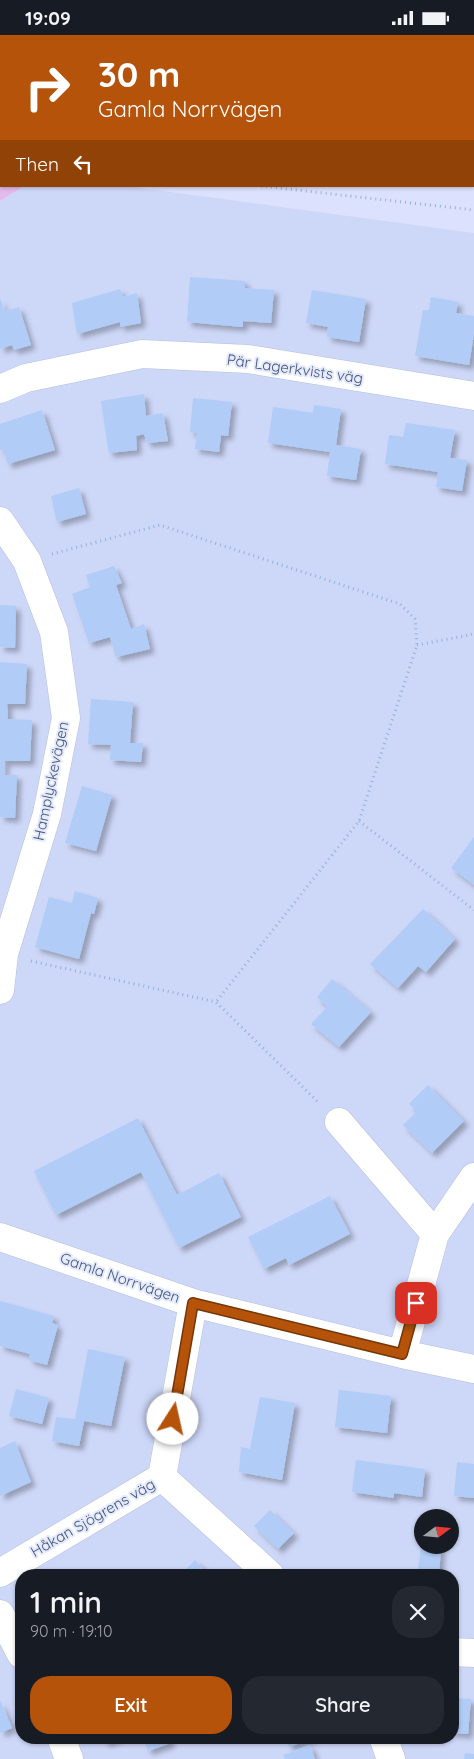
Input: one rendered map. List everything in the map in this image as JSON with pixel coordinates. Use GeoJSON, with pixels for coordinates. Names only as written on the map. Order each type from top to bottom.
{"type":"FeatureCollection","features":[{"type":"Feature","properties":{"kind":"street","name":"Pär Lagerkvists väg"},"geometry":{"type":"LineString","coordinates":[[0,389],[26,378],[142,354],[248,359],[474,396]]}},
{"type":"Feature","properties":{"kind":"street","name":"Hamplyckevägen"},"geometry":{"type":"LineString","coordinates":[[0,521],[27,561],[54,632],[66,718],[46,814],[4,955],[0,990]]}},
{"type":"Feature","properties":{"kind":"street"},"geometry":{"type":"LineString","coordinates":[[340,1122],[435,1234]]}},
{"type":"Feature","properties":{"kind":"street"},"geometry":{"type":"LineString","coordinates":[[402,1354],[435,1234],[468,1183],[474,1177]]}},
{"type":"Feature","properties":{"kind":"street","name":"Gamla Norrvägen"},"geometry":{"type":"LineString","coordinates":[[0,1237],[193,1303],[402,1354],[474,1369]]}},
{"type":"Feature","properties":{"kind":"street","name":"Håkan Sjögrens väg"},"geometry":{"type":"LineString","coordinates":[[0,1573],[162,1477],[193,1303]]}},
{"type":"Feature","properties":{"kind":"street"},"geometry":{"type":"LineString","coordinates":[[162,1477],[263,1569]]}},
{"type":"Feature","properties":{"kind":"street"},"geometry":{"type":"LineString","coordinates":[[0,1614],[15,1643]]}},
{"type":"Feature","properties":{"kind":"street"},"geometry":{"type":"LineString","coordinates":[[459,1652],[474,1653]]}},
{"type":"Feature","properties":{"kind":"street"},"geometry":{"type":"LineString","coordinates":[[64,1744],[69,1759]]}},
{"type":"Feature","properties":{"kind":"street"},"geometry":{"type":"LineString","coordinates":[[386,1744],[391,1759]]}},
{"type":"Feature","properties":{"kind":"path"},"geometry":{"type":"LineString","coordinates":[[270,187],[474,210]]}},
{"type":"Feature","properties":{"kind":"path"},"geometry":{"type":"LineString","coordinates":[[27,561],[160,525],[400,604],[414,619],[417,645],[359,821],[216,1002]]}},
{"type":"Feature","properties":{"kind":"path"},"geometry":{"type":"LineString","coordinates":[[417,645],[474,634]]}},
{"type":"Feature","properties":{"kind":"path"},"geometry":{"type":"LineString","coordinates":[[359,821],[474,910]]}},
{"type":"Feature","properties":{"kind":"path"},"geometry":{"type":"LineString","coordinates":[[4,955],[216,1002],[340,1122]]}},
{"type":"Feature","properties":{"kind":"shaded area"},"geometry":{"type":"Polygon","coordinates":[[[0,187],[22,187],[0,201],[0,187]]]}},
{"type":"Feature","properties":{"kind":"shaded area"},"geometry":{"type":"Polygon","coordinates":[[[22,187],[131,187],[474,233],[474,1759],[0,1759],[0,201],[22,187]]]}},
{"type":"Feature","properties":{"kind":"building"},"geometry":{"type":"Polygon","coordinates":[[[190,277],[245,281],[245,288],[274,290],[271,323],[243,321],[243,327],[187,322],[190,277]]]}},
{"type":"Feature","properties":{"kind":"building"},"geometry":{"type":"Polygon","coordinates":[[[120,289],[123,297],[137,293],[141,323],[120,327],[120,322],[77,334],[72,303],[120,289]]]}},
{"type":"Feature","properties":{"kind":"building"},"geometry":{"type":"Polygon","coordinates":[[[312,290],[366,299],[359,342],[327,337],[328,327],[306,323],[312,290]]]}},
{"type":"Feature","properties":{"kind":"building"},"geometry":{"type":"Polygon","coordinates":[[[431,297],[458,302],[456,313],[474,316],[474,334],[469,365],[415,356],[423,310],[429,310],[431,297]]]}},
{"type":"Feature","properties":{"kind":"building"},"geometry":{"type":"Polygon","coordinates":[[[0,298],[5,311],[19,307],[31,345],[14,350],[12,345],[0,349],[0,298]]]}},
{"type":"Feature","properties":{"kind":"building"},"geometry":{"type":"Polygon","coordinates":[[[144,394],[146,416],[163,413],[168,441],[147,443],[144,434],[136,436],[137,450],[109,453],[101,401],[144,394]]]}},
{"type":"Feature","properties":{"kind":"building"},"geometry":{"type":"Polygon","coordinates":[[[193,398],[232,402],[228,436],[221,435],[219,452],[195,449],[197,433],[190,432],[193,398]]]}},
{"type":"Feature","properties":{"kind":"building"},"geometry":{"type":"Polygon","coordinates":[[[314,405],[341,409],[336,445],[361,449],[356,480],[327,476],[330,452],[268,443],[273,407],[313,413],[314,405]]]}},
{"type":"Feature","properties":{"kind":"building"},"geometry":{"type":"Polygon","coordinates":[[[42,410],[55,450],[8,464],[3,449],[0,450],[0,424],[42,410]]]}},
{"type":"Feature","properties":{"kind":"building"},"geometry":{"type":"Polygon","coordinates":[[[406,423],[455,430],[450,458],[467,460],[462,491],[436,487],[438,472],[385,464],[389,435],[403,437],[406,423]]]}},
{"type":"Feature","properties":{"kind":"building"},"geometry":{"type":"Polygon","coordinates":[[[79,488],[86,514],[57,522],[51,496],[79,488]]]}},
{"type":"Feature","properties":{"kind":"building"},"geometry":{"type":"Polygon","coordinates":[[[114,566],[122,583],[116,585],[131,629],[144,624],[150,649],[116,657],[110,637],[89,643],[72,594],[90,587],[86,575],[114,566]]]}},
{"type":"Feature","properties":{"kind":"building"},"geometry":{"type":"Polygon","coordinates":[[[0,605],[16,606],[15,648],[0,647],[0,605]]]}},
{"type":"Feature","properties":{"kind":"building"},"geometry":{"type":"Polygon","coordinates":[[[0,662],[27,664],[25,704],[7,704],[8,719],[32,720],[30,761],[5,761],[4,775],[17,775],[15,818],[0,817],[0,662]]]}},
{"type":"Feature","properties":{"kind":"building"},"geometry":{"type":"Polygon","coordinates":[[[91,699],[133,702],[130,743],[143,743],[141,762],[110,760],[111,745],[88,744],[91,699]]]}},
{"type":"Feature","properties":{"kind":"building"},"geometry":{"type":"Polygon","coordinates":[[[82,786],[112,795],[96,851],[65,843],[82,786]]]}},
{"type":"Feature","properties":{"kind":"building"},"geometry":{"type":"Polygon","coordinates":[[[474,837],[474,885],[451,868],[474,837]]]}},
{"type":"Feature","properties":{"kind":"building"},"geometry":{"type":"Polygon","coordinates":[[[75,891],[98,898],[94,914],[91,913],[79,959],[35,947],[49,897],[72,903],[75,891]]]}},
{"type":"Feature","properties":{"kind":"building"},"geometry":{"type":"Polygon","coordinates":[[[423,909],[455,939],[426,972],[418,966],[398,988],[370,964],[423,909]]]}},
{"type":"Feature","properties":{"kind":"building"},"geometry":{"type":"Polygon","coordinates":[[[332,979],[371,1012],[339,1047],[311,1024],[327,1007],[317,997],[332,979]]]}},
{"type":"Feature","properties":{"kind":"building"},"geometry":{"type":"Polygon","coordinates":[[[428,1085],[464,1121],[432,1153],[403,1125],[417,1111],[409,1104],[428,1085]]]}},
{"type":"Feature","properties":{"kind":"building"},"geometry":{"type":"Polygon","coordinates":[[[138,1118],[177,1195],[219,1173],[241,1217],[179,1248],[141,1172],[56,1215],[34,1171],[138,1118]]]}},
{"type":"Feature","properties":{"kind":"building"},"geometry":{"type":"Polygon","coordinates":[[[330,1196],[350,1234],[289,1265],[286,1258],[264,1269],[248,1237],[330,1196]]]}},
{"type":"Feature","properties":{"kind":"building"},"geometry":{"type":"Polygon","coordinates":[[[0,1301],[54,1316],[52,1323],[58,1325],[47,1365],[29,1360],[30,1354],[0,1346],[0,1301]]]}},
{"type":"Feature","properties":{"kind":"building"},"geometry":{"type":"Polygon","coordinates":[[[88,1349],[125,1357],[111,1426],[84,1421],[79,1446],[52,1441],[56,1417],[75,1419],[88,1349]]]}},
{"type":"Feature","properties":{"kind":"building"},"geometry":{"type":"Polygon","coordinates":[[[16,1389],[49,1398],[42,1424],[9,1416],[16,1389]]]}},
{"type":"Feature","properties":{"kind":"building"},"geometry":{"type":"Polygon","coordinates":[[[339,1390],[391,1396],[387,1433],[335,1427],[339,1390]]]}},
{"type":"Feature","properties":{"kind":"building"},"geometry":{"type":"Polygon","coordinates":[[[260,1397],[295,1403],[282,1480],[239,1472],[241,1447],[250,1449],[260,1397]]]}},
{"type":"Feature","properties":{"kind":"building"},"geometry":{"type":"Polygon","coordinates":[[[15,1441],[31,1482],[0,1496],[0,1448],[15,1441]]]}},
{"type":"Feature","properties":{"kind":"building"},"geometry":{"type":"Polygon","coordinates":[[[356,1460],[425,1469],[422,1497],[394,1493],[394,1498],[352,1492],[356,1460]]]}},
{"type":"Feature","properties":{"kind":"building"},"geometry":{"type":"Polygon","coordinates":[[[457,1462],[474,1464],[474,1498],[454,1496],[457,1462]]]}},
{"type":"Feature","properties":{"kind":"building"},"geometry":{"type":"Polygon","coordinates":[[[270,1510],[294,1533],[278,1549],[254,1526],[270,1510]]]}},
{"type":"Feature","properties":{"kind":"building"},"geometry":{"type":"Polygon","coordinates":[[[420,1554],[441,1554],[439,1569],[418,1569],[420,1554]]]}},
{"type":"Feature","properties":{"kind":"building"},"geometry":{"type":"Polygon","coordinates":[[[195,1560],[204,1569],[186,1569],[195,1560]]]}},
{"type":"Feature","properties":{"kind":"building"},"geometry":{"type":"Polygon","coordinates":[[[459,1698],[471,1699],[468,1734],[459,1733],[459,1698]]]}},
{"type":"Feature","properties":{"kind":"building"},"geometry":{"type":"Polygon","coordinates":[[[0,1700],[12,1728],[0,1733],[0,1700]]]}},
{"type":"Feature","properties":{"kind":"building"},"geometry":{"type":"Polygon","coordinates":[[[146,1744],[168,1744],[148,1751],[146,1744]]]}},
{"type":"Feature","properties":{"kind":"building"},"geometry":{"type":"Polygon","coordinates":[[[310,1745],[315,1759],[285,1759],[283,1755],[310,1745]]]}},
{"type":"Feature","properties":{"kind":"building"},"geometry":{"type":"Polygon","coordinates":[[[465,1753],[474,1754],[474,1759],[464,1759],[465,1753]]]}},
{"type":"Feature","properties":{"kind":"route"},"geometry":{"type":"LineString","coordinates":[[173,1419],[193,1303],[402,1354],[416,1303]]}}]}
